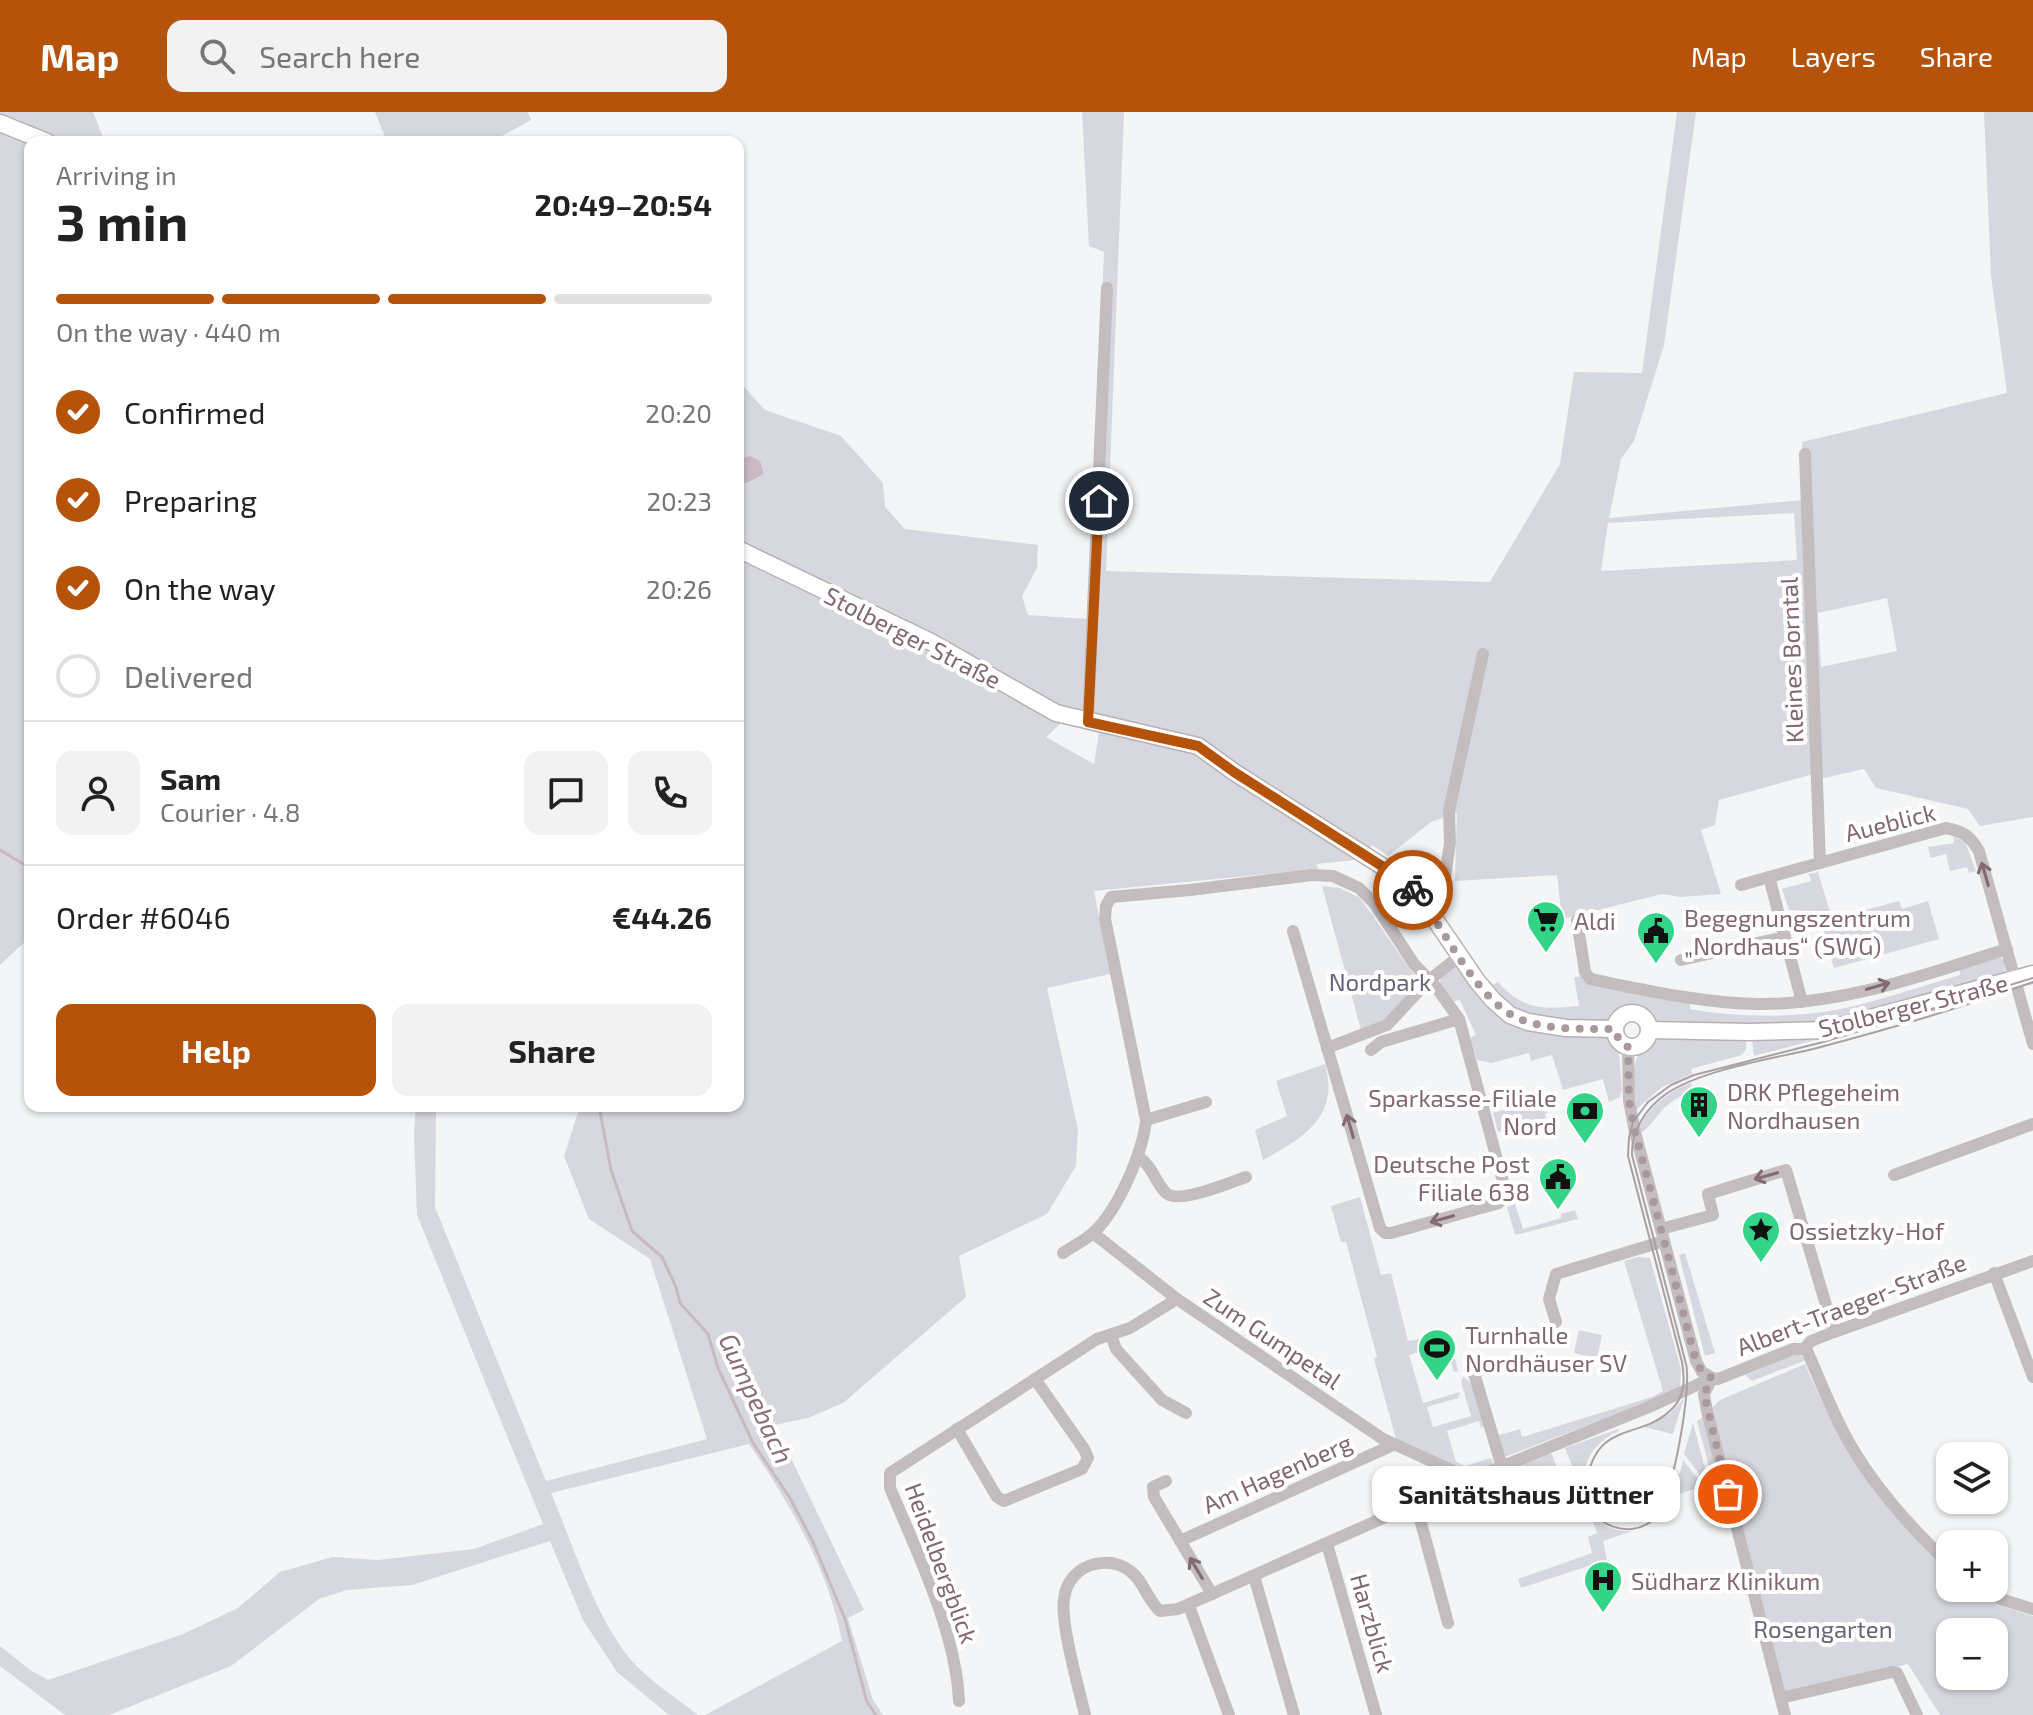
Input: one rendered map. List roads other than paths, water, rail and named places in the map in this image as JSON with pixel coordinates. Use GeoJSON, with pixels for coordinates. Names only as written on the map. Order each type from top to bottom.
{"type":"FeatureCollection","features":[{"type":"Feature","properties":{"kind":"main road"},"geometry":{"type":"LineString","coordinates":[[0,123],[32,136]]}},
{"type":"Feature","properties":{"kind":"main road","name":"Stolberger Straße"},"geometry":{"type":"LineString","coordinates":[[744,552],[931,642],[1056,713],[1198,746],[1385,868],[1409,887],[1493,1000],[1510,1015],[1528,1022],[1566,1028],[1614,1029]]}},
{"type":"Feature","properties":{"kind":"main road","name":"Stolberger Straße"},"geometry":{"type":"LineString","coordinates":[[1649,1030],[1811,1032],[1844,1026],[2033,974]]}},
{"type":"Feature","properties":{"kind":"main road"},"geometry":{"type":"LineString","coordinates":[[1629,1013],[1645,1019],[1649,1030],[1645,1041],[1628,1047],[1620,1042],[1614,1029],[1619,1018],[1629,1013]]}},
{"type":"Feature","properties":{"kind":"street"},"geometry":{"type":"LineString","coordinates":[[1088,722],[1107,288]]}},
{"type":"Feature","properties":{"kind":"street","name":"Kleines Borntal"},"geometry":{"type":"LineString","coordinates":[[1805,454],[1820,863]]}},
{"type":"Feature","properties":{"kind":"street"},"geometry":{"type":"LineString","coordinates":[[1428,911],[1442,898],[1450,843],[1449,811],[1483,654]]}},
{"type":"Feature","properties":{"kind":"street","name":"Aueblick"},"geometry":{"type":"LineString","coordinates":[[1741,885],[1946,828],[1959,830],[1971,838],[1979,851],[2033,1044]]}},
{"type":"Feature","properties":{"kind":"street"},"geometry":{"type":"LineString","coordinates":[[1063,1253],[1093,1233],[1103,1221],[1139,1157],[1144,1141],[1146,1120],[1105,919],[1106,906],[1111,897],[1312,875],[1333,876],[1368,895],[1414,964],[1445,998],[1459,1019],[1505,1189],[1499,1203],[1391,1233],[1385,1233],[1380,1228],[1293,931]]}},
{"type":"Feature","properties":{"kind":"street"},"geometry":{"type":"LineString","coordinates":[[1769,877],[1802,1002]]}},
{"type":"Feature","properties":{"kind":"street","name":"Stolberger Straße"},"geometry":{"type":"LineString","coordinates":[[1577,920],[1585,972],[1590,979],[1701,1000],[1759,1004],[1839,997],[2007,949]]}},
{"type":"Feature","properties":{"kind":"street"},"geometry":{"type":"LineString","coordinates":[[1681,960],[1785,937]]}},
{"type":"Feature","properties":{"kind":"street"},"geometry":{"type":"LineString","coordinates":[[1327,1048],[1387,1025],[1429,980],[1460,956]]}},
{"type":"Feature","properties":{"kind":"street"},"geometry":{"type":"LineString","coordinates":[[1371,1050],[1383,1042],[1459,1019]]}},
{"type":"Feature","properties":{"kind":"street"},"geometry":{"type":"LineString","coordinates":[[1628,1047],[1630,1107],[1696,1361],[1702,1372],[1712,1378],[1704,1394],[1707,1411],[1785,1715]]}},
{"type":"Feature","properties":{"kind":"street"},"geometry":{"type":"LineString","coordinates":[[1146,1120],[1206,1102]]}},
{"type":"Feature","properties":{"kind":"street"},"geometry":{"type":"LineString","coordinates":[[1894,1175],[2033,1124]]}},
{"type":"Feature","properties":{"kind":"street"},"geometry":{"type":"LineString","coordinates":[[1139,1157],[1150,1165],[1165,1192],[1173,1197],[1184,1197],[1246,1177]]}},
{"type":"Feature","properties":{"kind":"street"},"geometry":{"type":"LineString","coordinates":[[1556,1322],[1549,1299],[1556,1274],[1713,1215],[1708,1194],[1786,1170],[1834,1332]]}},
{"type":"Feature","properties":{"kind":"street","name":"Zum Gumpetal"},"geometry":{"type":"LineString","coordinates":[[1093,1233],[1177,1299],[1393,1445],[1471,1479]]}},
{"type":"Feature","properties":{"kind":"street","name":"Albert-Traeger-Straße"},"geometry":{"type":"LineString","coordinates":[[1471,1479],[1712,1378],[1718,1379],[1793,1349],[1804,1349],[1811,1341],[1834,1332],[2033,1261]]}},
{"type":"Feature","properties":{"kind":"street","name":"Albert-Traeger-Straße"},"geometry":{"type":"LineString","coordinates":[[1994,1273],[2033,1377]]}},
{"type":"Feature","properties":{"kind":"street","name":"Heidelbergblick"},"geometry":{"type":"LineString","coordinates":[[959,1701],[958,1671],[929,1580],[888,1480],[890,1473],[1097,1339],[1130,1328],[1177,1299]]}},
{"type":"Feature","properties":{"kind":"street"},"geometry":{"type":"LineString","coordinates":[[1111,1335],[1116,1349],[1162,1400],[1186,1413]]}},
{"type":"Feature","properties":{"kind":"street"},"geometry":{"type":"LineString","coordinates":[[1804,1349],[1845,1436],[1869,1475],[1896,1510],[1936,1551]]}},
{"type":"Feature","properties":{"kind":"street"},"geometry":{"type":"LineString","coordinates":[[1471,1363],[1502,1467]]}},
{"type":"Feature","properties":{"kind":"street"},"geometry":{"type":"LineString","coordinates":[[957,1429],[997,1497],[1004,1501],[1082,1469],[1088,1458],[1084,1449],[1035,1379]]}},
{"type":"Feature","properties":{"kind":"street","name":"Am Hagenberg"},"geometry":{"type":"LineString","coordinates":[[1180,1541],[1393,1445]]}},
{"type":"Feature","properties":{"kind":"street"},"geometry":{"type":"LineString","coordinates":[[1085,1715],[1064,1611],[1067,1588],[1081,1569],[1098,1563],[1117,1564],[1133,1573],[1153,1605],[1167,1612],[1189,1606],[1471,1479]]}},
{"type":"Feature","properties":{"kind":"street","name":"Am Hagenberg"},"geometry":{"type":"LineString","coordinates":[[1166,1481],[1153,1487],[1152,1491],[1212,1594]]}},
{"type":"Feature","properties":{"kind":"street"},"geometry":{"type":"LineString","coordinates":[[1416,1504],[1448,1623]]}},
{"type":"Feature","properties":{"kind":"street","name":"Harzblick"},"geometry":{"type":"LineString","coordinates":[[1327,1544],[1376,1715]]}},
{"type":"Feature","properties":{"kind":"street"},"geometry":{"type":"LineString","coordinates":[[1254,1576],[1294,1715]]}},
{"type":"Feature","properties":{"kind":"street"},"geometry":{"type":"LineString","coordinates":[[2008,1601],[2033,1609]]}},
{"type":"Feature","properties":{"kind":"street"},"geometry":{"type":"LineString","coordinates":[[1189,1606],[1229,1715]]}},
{"type":"Feature","properties":{"kind":"street"},"geometry":{"type":"LineString","coordinates":[[1781,1698],[1892,1672],[1897,1673],[1917,1715]]}},
{"type":"Feature","properties":{"kind":"waterway"},"geometry":{"type":"LineString","coordinates":[[0,850],[24,864]]}},
{"type":"Feature","properties":{"kind":"waterway","name":"Gumpebach"},"geometry":{"type":"LineString","coordinates":[[600,1112],[611,1170],[632,1231],[662,1257],[680,1303],[708,1334],[718,1368],[753,1443],[790,1498],[813,1542],[845,1619],[867,1702],[876,1715]]}},
{"type":"Feature","properties":{"kind":"tram line"},"geometry":{"type":"LineString","coordinates":[[2033,978],[1823,1042],[1694,1075],[1671,1085],[1648,1102],[1633,1122],[1628,1156],[1682,1362],[1683,1386],[1677,1403],[1661,1418],[1611,1439],[1593,1459],[1586,1489],[1589,1505],[1598,1518],[1627,1529],[1643,1526],[1656,1517],[1670,1486],[1684,1417],[1686,1364],[1632,1155],[1634,1137],[1646,1113],[1666,1094],[1699,1078],[1899,1025],[2033,982]]}},
{"type":"Feature","properties":{"kind":"place","name":"Aldi"},"geometry":{"type":"Point","coordinates":[1546,954]}},
{"type":"Feature","properties":{"kind":"place","name":"Begegnungszentrum „Nordhaus“ (SWG)"},"geometry":{"type":"Point","coordinates":[1656,965]}},
{"type":"Feature","properties":{"kind":"place","name":"DRK Pflegeheim Nordhausen"},"geometry":{"type":"Point","coordinates":[1699,1139]}},
{"type":"Feature","properties":{"kind":"place","name":"Sparkasse-Filiale Nord"},"geometry":{"type":"Point","coordinates":[1585,1145]}},
{"type":"Feature","properties":{"kind":"place","name":"Deutsche Post Filiale 638"},"geometry":{"type":"Point","coordinates":[1558,1211]}},
{"type":"Feature","properties":{"kind":"place","name":"Ossietzky-Hof"},"geometry":{"type":"Point","coordinates":[1761,1264]}},
{"type":"Feature","properties":{"kind":"place","name":"Turnhalle Nordhäuser SV"},"geometry":{"type":"Point","coordinates":[1437,1382]}},
{"type":"Feature","properties":{"kind":"place","name":"Sanitätshaus Jüttner"},"geometry":{"type":"Point","coordinates":[1728,1494]}},
{"type":"Feature","properties":{"kind":"place","name":"Südharz Klinikum"},"geometry":{"type":"Point","coordinates":[1603,1614]}},
{"type":"Feature","properties":{"kind":"park label","name":"Nordpark"},"geometry":{"type":"Point","coordinates":[1380,981]}},
{"type":"Feature","properties":{"kind":"park label","name":"Rosengarten"},"geometry":{"type":"Point","coordinates":[1823,1628]}}]}
